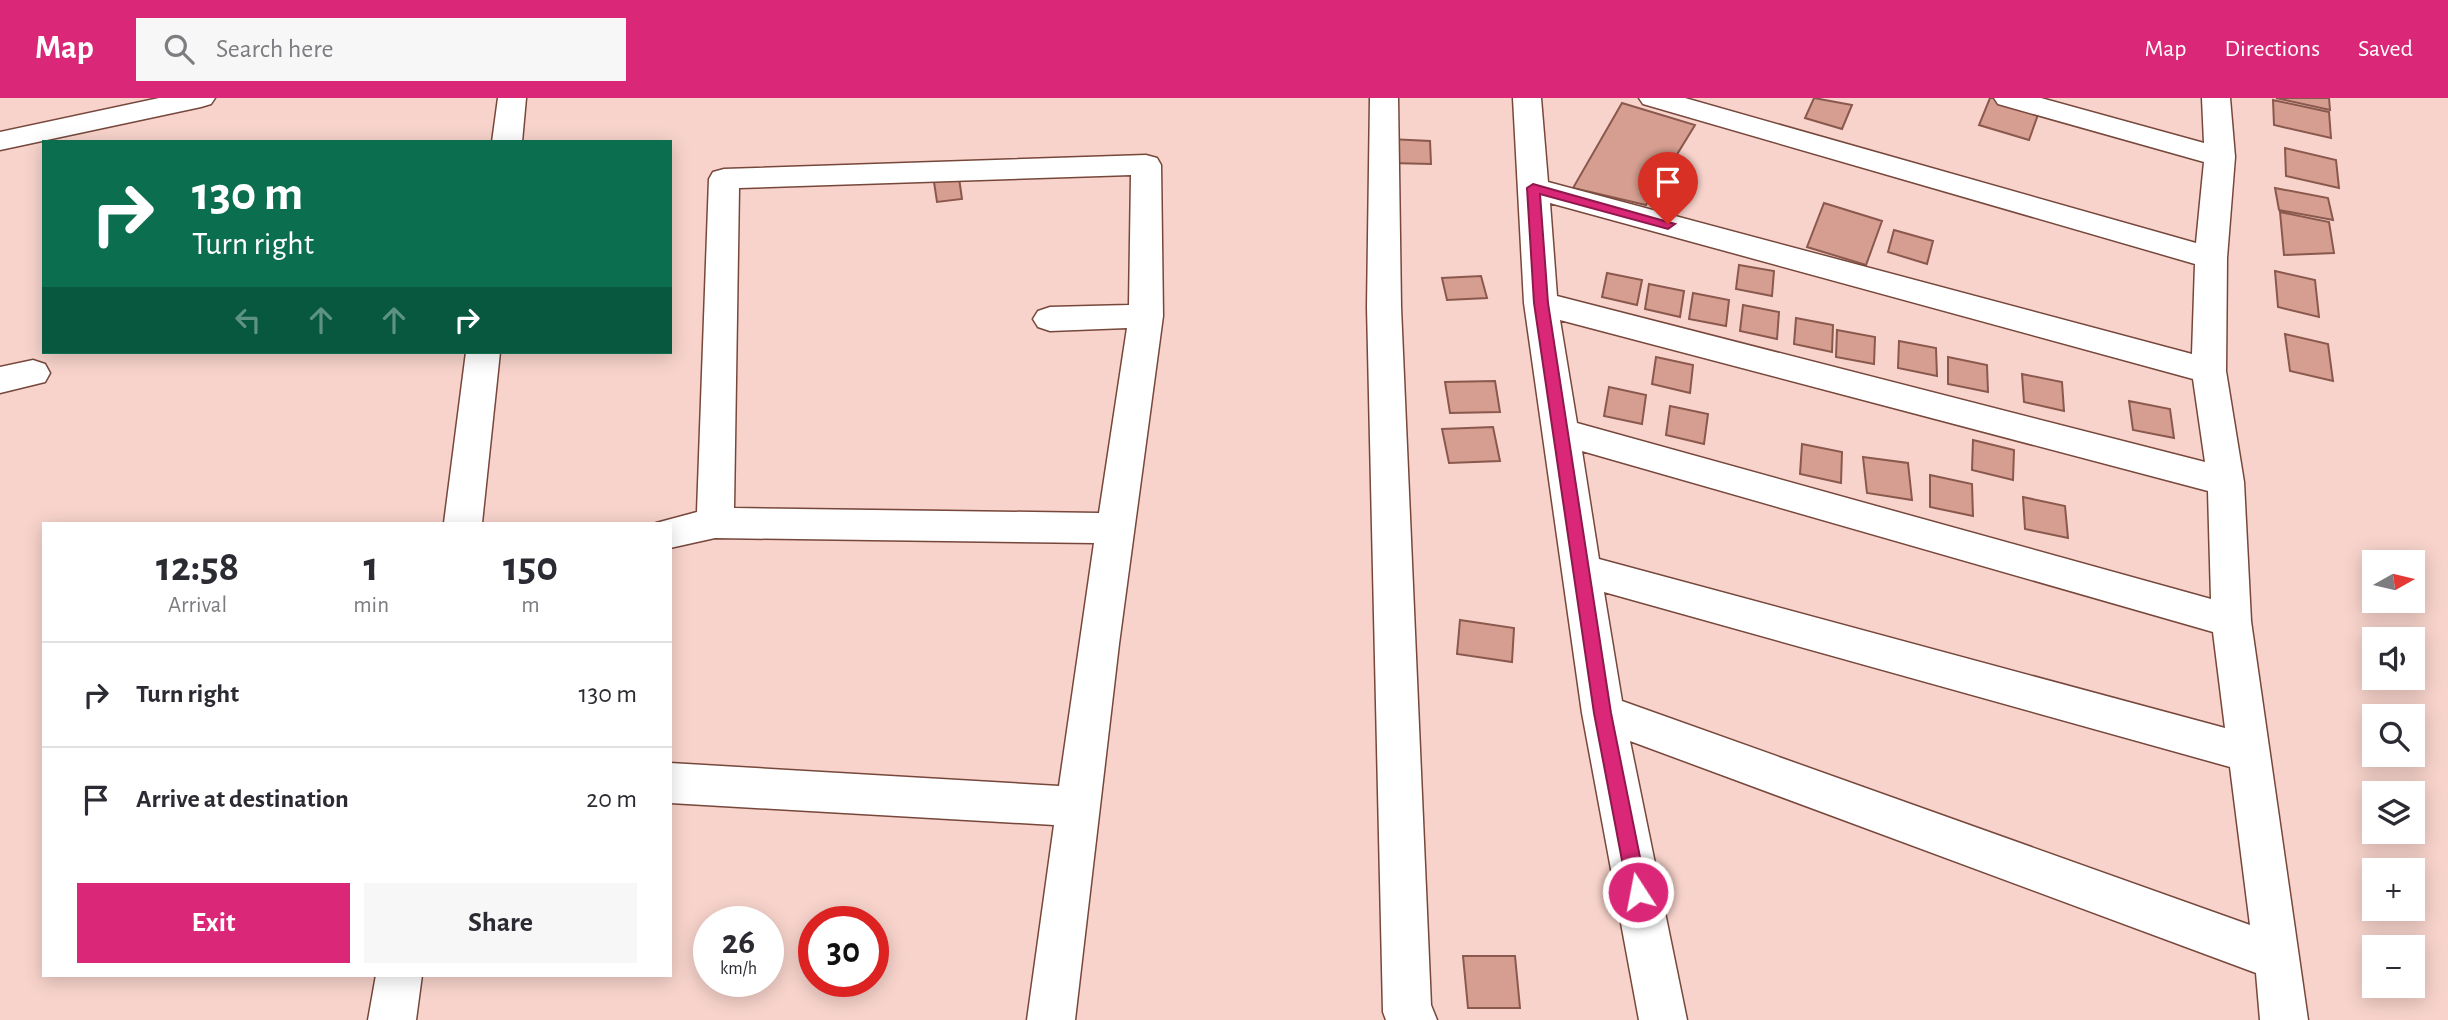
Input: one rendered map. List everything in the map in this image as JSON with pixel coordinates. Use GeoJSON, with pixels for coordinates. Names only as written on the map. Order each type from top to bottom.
{"type":"FeatureCollection","features":[{"type":"Feature","properties":{"kind":"street"},"geometry":{"type":"LineString","coordinates":[[0,141],[201,98]]}},
{"type":"Feature","properties":{"kind":"street"},"geometry":{"type":"LineString","coordinates":[[507,140],[512,98]]}},
{"type":"Feature","properties":{"kind":"street"},"geometry":{"type":"LineString","coordinates":[[1384,98],[1385,321],[1407,1012],[1413,1020]]}},
{"type":"Feature","properties":{"kind":"street"},"geometry":{"type":"LineString","coordinates":[[1527,98],[1541,303],[1603,713],[1663,1020]]}},
{"type":"Feature","properties":{"kind":"street"},"geometry":{"type":"LineString","coordinates":[[1653,98],[2211,258]]}},
{"type":"Feature","properties":{"kind":"street"},"geometry":{"type":"LineString","coordinates":[[2008,98],[2220,158]]}},
{"type":"Feature","properties":{"kind":"street"},"geometry":{"type":"LineString","coordinates":[[2216,98],[2220,158],[2211,258],[2209,371],[2226,482],[2231,621],[2278,958],[2284,1020]]}},
{"type":"Feature","properties":{"kind":"street"},"geometry":{"type":"LineString","coordinates":[[715,523],[724,179],[1146,164],[1146,316],[1115,528],[1051,1020]]}},
{"type":"Feature","properties":{"kind":"street"},"geometry":{"type":"LineString","coordinates":[[1533,188],[2209,371]]}},
{"type":"Feature","properties":{"kind":"street"},"geometry":{"type":"LineString","coordinates":[[1541,303],[2226,482]]}},
{"type":"Feature","properties":{"kind":"street"},"geometry":{"type":"LineString","coordinates":[[1050,319],[1146,316]]}},
{"type":"Feature","properties":{"kind":"street"},"geometry":{"type":"LineString","coordinates":[[463,522],[483,354]]}},
{"type":"Feature","properties":{"kind":"street"},"geometry":{"type":"LineString","coordinates":[[0,380],[33,373]]}},
{"type":"Feature","properties":{"kind":"street"},"geometry":{"type":"LineString","coordinates":[[1561,432],[2231,621]]}},
{"type":"Feature","properties":{"kind":"street"},"geometry":{"type":"LineString","coordinates":[[672,533],[715,523],[1115,528]]}},
{"type":"Feature","properties":{"kind":"street"},"geometry":{"type":"LineString","coordinates":[[1582,570],[2249,753]]}},
{"type":"Feature","properties":{"kind":"street"},"geometry":{"type":"LineString","coordinates":[[1603,713],[2278,958]]}},
{"type":"Feature","properties":{"kind":"street"},"geometry":{"type":"LineString","coordinates":[[672,783],[1080,807]]}},
{"type":"Feature","properties":{"kind":"street"},"geometry":{"type":"LineString","coordinates":[[392,1020],[399,977]]}},
{"type":"Feature","properties":{"kind":"building"},"geometry":{"type":"Polygon","coordinates":[[[1814,98],[1852,105],[1842,129],[1805,118],[1814,98]]]}},
{"type":"Feature","properties":{"kind":"building"},"geometry":{"type":"Polygon","coordinates":[[[1990,98],[2003,98],[2040,109],[2029,140],[1979,125],[1990,98]]]}},
{"type":"Feature","properties":{"kind":"building"},"geometry":{"type":"Polygon","coordinates":[[[2276,98],[2329,98],[2330,110],[2276,98]]]}},
{"type":"Feature","properties":{"kind":"building"},"geometry":{"type":"Polygon","coordinates":[[[2273,100],[2329,112],[2331,138],[2274,125],[2273,100]]]}},
{"type":"Feature","properties":{"kind":"building"},"geometry":{"type":"Polygon","coordinates":[[[1622,103],[1695,125],[1646,205],[1573,188],[1622,103]]]}},
{"type":"Feature","properties":{"kind":"building"},"geometry":{"type":"Polygon","coordinates":[[[1389,139],[1430,141],[1431,164],[1390,163],[1389,139]]]}},
{"type":"Feature","properties":{"kind":"building"},"geometry":{"type":"Polygon","coordinates":[[[2285,148],[2336,160],[2339,188],[2286,176],[2285,148]]]}},
{"type":"Feature","properties":{"kind":"building"},"geometry":{"type":"Polygon","coordinates":[[[959,178],[962,199],[937,202],[934,182],[959,178]]]}},
{"type":"Feature","properties":{"kind":"building"},"geometry":{"type":"Polygon","coordinates":[[[2275,188],[2328,198],[2333,220],[2279,210],[2275,188]]]}},
{"type":"Feature","properties":{"kind":"building"},"geometry":{"type":"Polygon","coordinates":[[[1824,203],[1882,221],[1866,265],[1807,247],[1824,203]]]}},
{"type":"Feature","properties":{"kind":"building"},"geometry":{"type":"Polygon","coordinates":[[[2280,212],[2329,222],[2334,253],[2284,255],[2280,212]]]}},
{"type":"Feature","properties":{"kind":"building"},"geometry":{"type":"Polygon","coordinates":[[[1894,230],[1933,241],[1927,264],[1888,252],[1894,230]]]}},
{"type":"Feature","properties":{"kind":"building"},"geometry":{"type":"Polygon","coordinates":[[[1739,265],[1774,271],[1772,296],[1736,289],[1739,265]]]}},
{"type":"Feature","properties":{"kind":"building"},"geometry":{"type":"Polygon","coordinates":[[[2275,271],[2315,280],[2319,317],[2278,307],[2275,271]]]}},
{"type":"Feature","properties":{"kind":"building"},"geometry":{"type":"Polygon","coordinates":[[[1607,273],[1642,280],[1637,305],[1602,297],[1607,273]]]}},
{"type":"Feature","properties":{"kind":"building"},"geometry":{"type":"Polygon","coordinates":[[[1481,276],[1487,298],[1447,300],[1442,278],[1481,276]]]}},
{"type":"Feature","properties":{"kind":"building"},"geometry":{"type":"Polygon","coordinates":[[[1649,284],[1684,291],[1680,317],[1645,309],[1649,284]]]}},
{"type":"Feature","properties":{"kind":"building"},"geometry":{"type":"Polygon","coordinates":[[[1693,293],[1729,300],[1726,326],[1689,319],[1693,293]]]}},
{"type":"Feature","properties":{"kind":"building"},"geometry":{"type":"Polygon","coordinates":[[[1743,305],[1779,312],[1777,339],[1740,331],[1743,305]]]}},
{"type":"Feature","properties":{"kind":"building"},"geometry":{"type":"Polygon","coordinates":[[[1796,318],[1833,325],[1832,352],[1794,344],[1796,318]]]}},
{"type":"Feature","properties":{"kind":"building"},"geometry":{"type":"Polygon","coordinates":[[[1837,330],[1875,337],[1874,364],[1836,357],[1837,330]]]}},
{"type":"Feature","properties":{"kind":"building"},"geometry":{"type":"Polygon","coordinates":[[[2285,334],[2328,344],[2333,381],[2290,371],[2285,334]]]}},
{"type":"Feature","properties":{"kind":"building"},"geometry":{"type":"Polygon","coordinates":[[[1899,341],[1936,348],[1937,376],[1898,368],[1899,341]]]}},
{"type":"Feature","properties":{"kind":"building"},"geometry":{"type":"Polygon","coordinates":[[[1656,357],[1693,365],[1690,393],[1652,384],[1656,357]]]}},
{"type":"Feature","properties":{"kind":"building"},"geometry":{"type":"Polygon","coordinates":[[[1948,357],[1987,365],[1988,392],[1948,384],[1948,357]]]}},
{"type":"Feature","properties":{"kind":"building"},"geometry":{"type":"Polygon","coordinates":[[[2022,374],[2062,382],[2064,411],[2024,402],[2022,374]]]}},
{"type":"Feature","properties":{"kind":"building"},"geometry":{"type":"Polygon","coordinates":[[[1495,381],[1500,412],[1450,413],[1445,382],[1495,381]]]}},
{"type":"Feature","properties":{"kind":"building"},"geometry":{"type":"Polygon","coordinates":[[[1609,387],[1646,395],[1642,424],[1604,416],[1609,387]]]}},
{"type":"Feature","properties":{"kind":"building"},"geometry":{"type":"Polygon","coordinates":[[[2129,401],[2170,409],[2174,438],[2133,430],[2129,401]]]}},
{"type":"Feature","properties":{"kind":"building"},"geometry":{"type":"Polygon","coordinates":[[[1670,406],[1708,414],[1704,444],[1666,435],[1670,406]]]}},
{"type":"Feature","properties":{"kind":"building"},"geometry":{"type":"Polygon","coordinates":[[[1493,427],[1500,461],[1449,463],[1442,429],[1493,427]]]}},
{"type":"Feature","properties":{"kind":"building"},"geometry":{"type":"Polygon","coordinates":[[[1973,440],[2014,450],[2013,480],[1972,470],[1973,440]]]}},
{"type":"Feature","properties":{"kind":"building"},"geometry":{"type":"Polygon","coordinates":[[[1802,444],[1842,452],[1841,483],[1800,474],[1802,444]]]}},
{"type":"Feature","properties":{"kind":"building"},"geometry":{"type":"Polygon","coordinates":[[[1863,457],[1908,463],[1912,500],[1867,493],[1863,457]]]}},
{"type":"Feature","properties":{"kind":"building"},"geometry":{"type":"Polygon","coordinates":[[[1930,475],[1972,484],[1973,516],[1930,507],[1930,475]]]}},
{"type":"Feature","properties":{"kind":"building"},"geometry":{"type":"Polygon","coordinates":[[[2023,497],[2065,506],[2068,538],[2025,529],[2023,497]]]}},
{"type":"Feature","properties":{"kind":"building"},"geometry":{"type":"Polygon","coordinates":[[[1460,620],[1514,628],[1512,662],[1457,654],[1460,620]]]}},
{"type":"Feature","properties":{"kind":"building"},"geometry":{"type":"Polygon","coordinates":[[[1463,956],[1515,956],[1520,1008],[1468,1008],[1463,956]]]}},
{"type":"Feature","properties":{"kind":"route"},"geometry":{"type":"LineString","coordinates":[[1638,892],[1603,713],[1541,303],[1533,188],[1668,224]]}}]}
